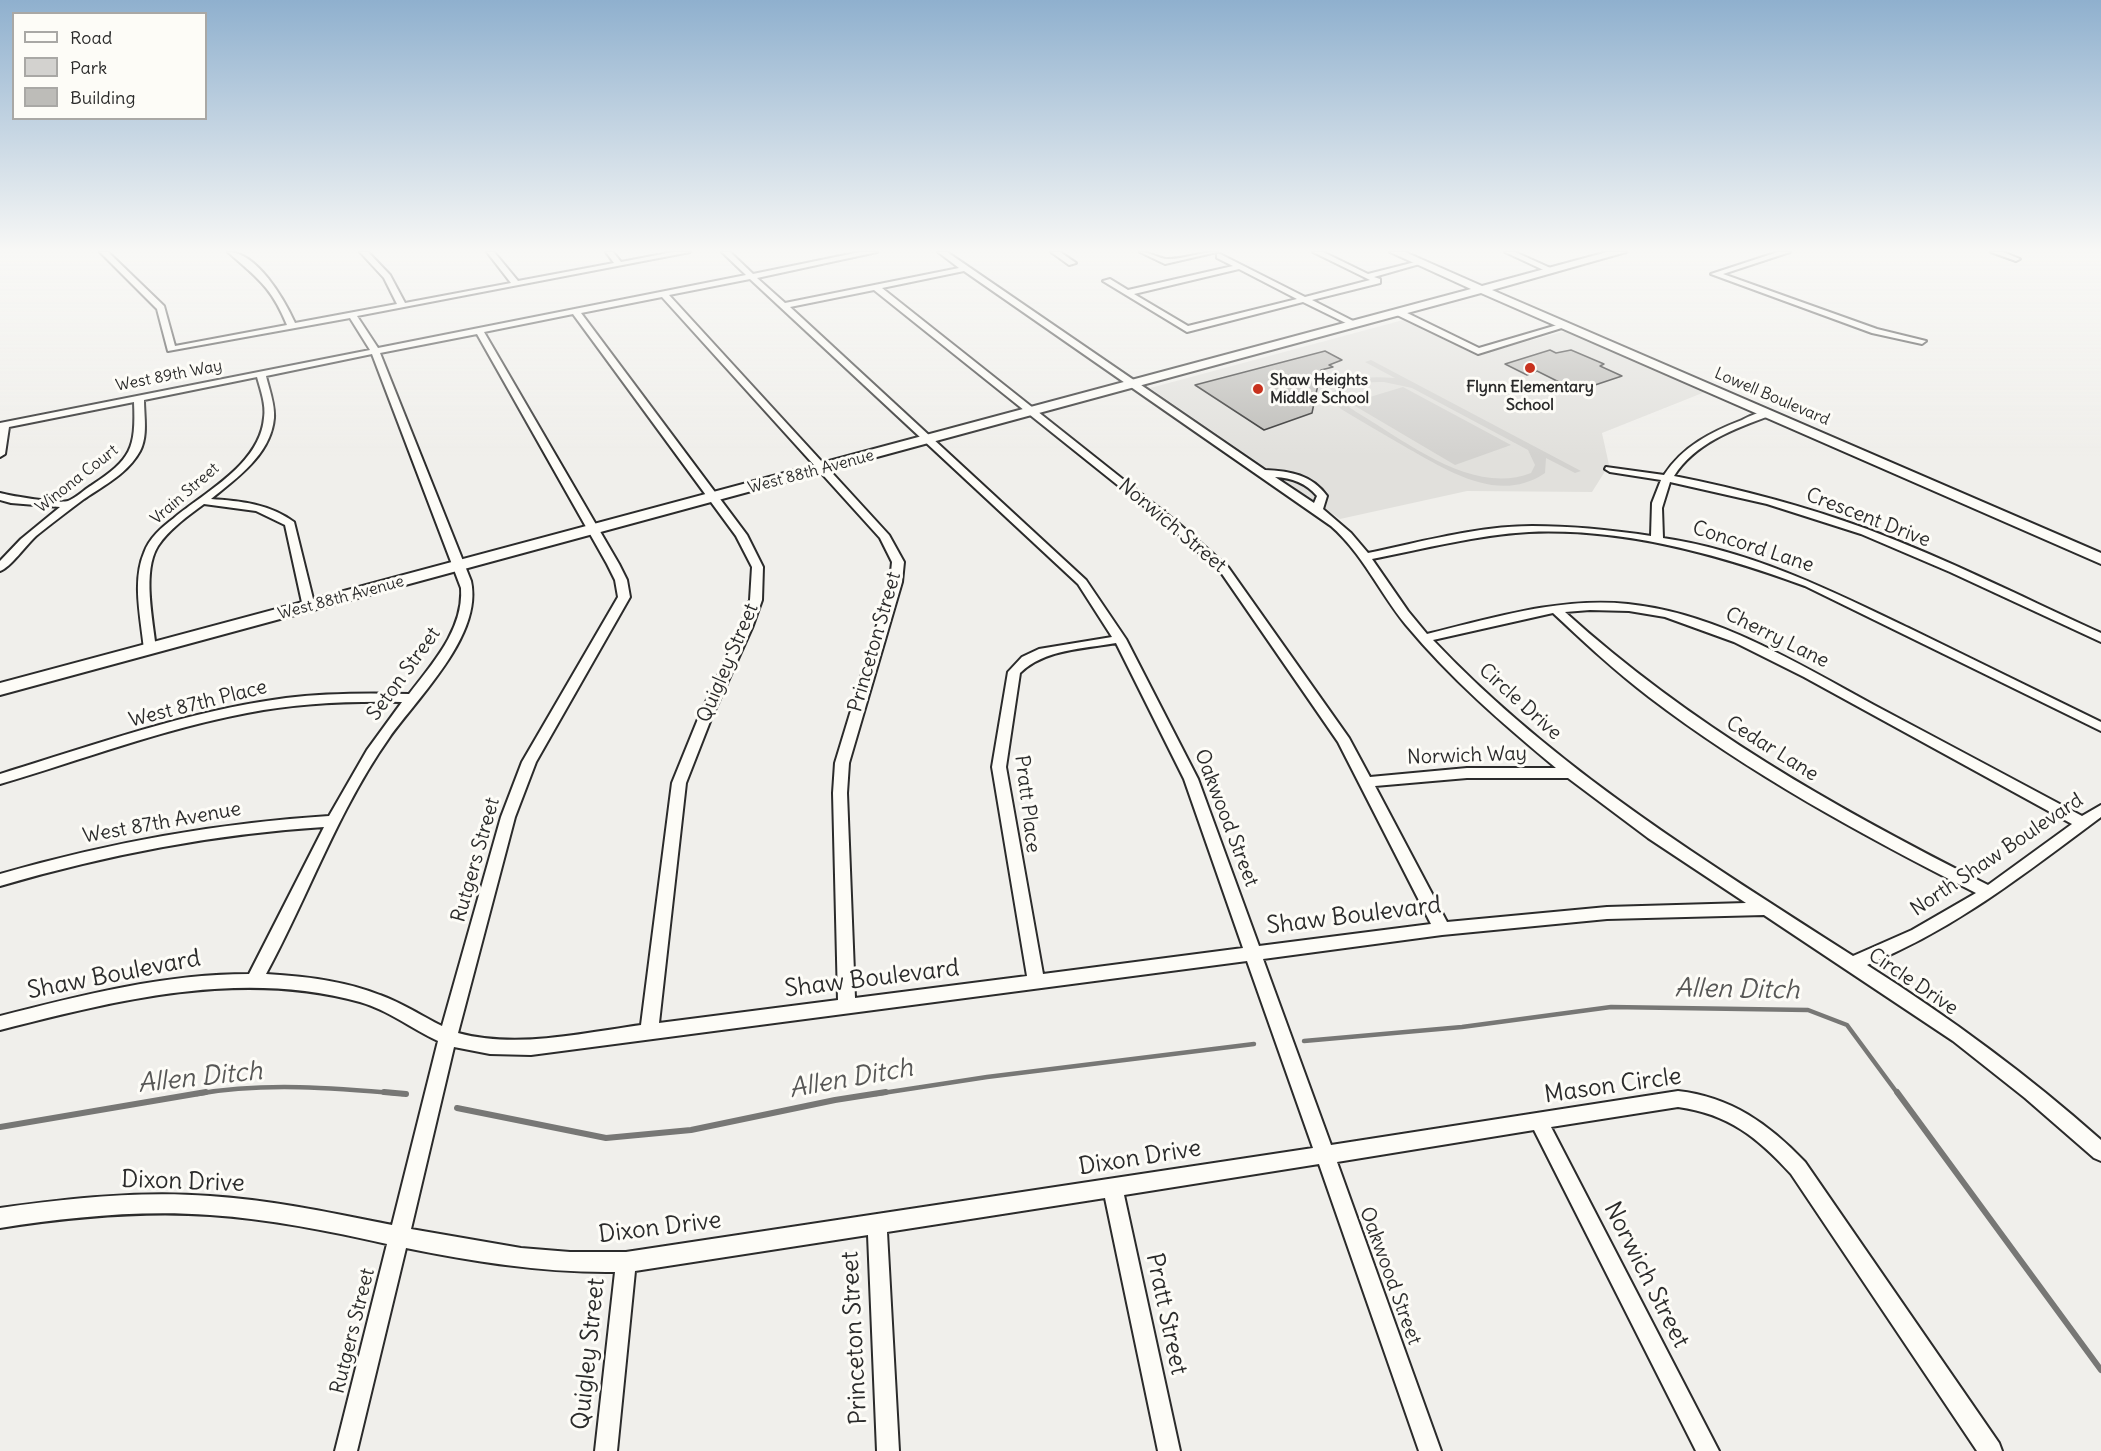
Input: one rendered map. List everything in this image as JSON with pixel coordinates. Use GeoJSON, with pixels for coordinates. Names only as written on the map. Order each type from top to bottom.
{"type":"FeatureCollection","features":[{"type":"Feature","properties":{"kind":"street"},"geometry":{"type":"LineString","coordinates":[[164,320],[171,349],[326,320]]}},
{"type":"Feature","properties":{"kind":"street"},"geometry":{"type":"LineString","coordinates":[[289,320],[292,326]]}},
{"type":"Feature","properties":{"kind":"street","name":"Seton Street"},"geometry":{"type":"LineString","coordinates":[[255,979],[285,927],[334,821],[372,751],[443,656],[463,619],[468,602],[467,587],[375,351],[366,333],[356,320]]}},
{"type":"Feature","properties":{"kind":"street","name":"West 89th Way"},"geometry":{"type":"LineString","coordinates":[[2,425],[531,320]]}},
{"type":"Feature","properties":{"kind":"street","name":"Quigley Street"},"geometry":{"type":"LineString","coordinates":[[581,320],[753,555],[758,572],[757,591],[750,616],[692,746],[680,783],[649,1033]]}},
{"type":"Feature","properties":{"kind":"street","name":"Princeton Street"},"geometry":{"type":"LineString","coordinates":[[688,320],[824,468],[885,537],[896,555],[898,569],[842,763],[840,793],[847,1006]]}},
{"type":"Feature","properties":{"kind":"street","name":"Oakwood Street"},"geometry":{"type":"LineString","coordinates":[[800,320],[1082,582],[1120,639],[1191,779],[1430,1451]]}},
{"type":"Feature","properties":{"kind":"street","name":"Norwich Street"},"geometry":{"type":"LineString","coordinates":[[915,320],[1174,525],[1224,569],[1344,741],[1442,929]]}},
{"type":"Feature","properties":{"kind":"street","name":"Circle Drive"},"geometry":{"type":"LineString","coordinates":[[1039,320],[1317,511],[1344,532],[1384,588],[1425,638],[1487,700],[1571,773],[1642,828],[1980,1050],[2101,1152]]}},
{"type":"Feature","properties":{"kind":"street"},"geometry":{"type":"LineString","coordinates":[[1171,320],[1187,329],[1224,320]]}},
{"type":"Feature","properties":{"kind":"street"},"geometry":{"type":"LineString","coordinates":[[1344,320],[1354,325]]}},
{"type":"Feature","properties":{"kind":"street","name":"West 88th Avenue"},"geometry":{"type":"LineString","coordinates":[[0,689],[1374,320]]}},
{"type":"Feature","properties":{"kind":"street"},"geometry":{"type":"LineString","coordinates":[[1414,320],[1478,351],[1564,326]]}},
{"type":"Feature","properties":{"kind":"street","name":"Lowell Boulevard"},"geometry":{"type":"LineString","coordinates":[[1549,320],[2101,559]]}},
{"type":"Feature","properties":{"kind":"street"},"geometry":{"type":"LineString","coordinates":[[1841,320],[1875,332],[1922,340]]}},
{"type":"Feature","properties":{"kind":"street","name":"Rutgers Street"},"geometry":{"type":"LineString","coordinates":[[346,1451],[448,1037],[517,791],[529,762],[624,597],[621,580],[479,330]]}},
{"type":"Feature","properties":{"kind":"street","name":"Vrain Street"},"geometry":{"type":"LineString","coordinates":[[150,649],[145,573],[150,551],[166,531],[247,462],[260,446],[269,419],[261,373]]}},
{"type":"Feature","properties":{"kind":"street","name":"Winona Court"},"geometry":{"type":"LineString","coordinates":[[0,568],[38,528],[117,470],[136,448],[139,437],[139,398]]}},
{"type":"Feature","properties":{"kind":"street"},"geometry":{"type":"LineString","coordinates":[[1657,539],[1658,504],[1667,478],[1679,460],[1698,444],[1722,431],[1767,414]]}},
{"type":"Feature","properties":{"kind":"street"},"geometry":{"type":"LineString","coordinates":[[0,454],[2,425]]}},
{"type":"Feature","properties":{"kind":"street","name":"Crescent Drive"},"geometry":{"type":"LineString","coordinates":[[1610,469],[1667,478],[1754,497],[1867,533],[2101,638]]}},
{"type":"Feature","properties":{"kind":"street"},"geometry":{"type":"LineString","coordinates":[[0,496],[10,500],[70,504]]}},
{"type":"Feature","properties":{"kind":"street"},"geometry":{"type":"LineString","coordinates":[[201,501],[261,508],[281,516],[290,524],[309,607]]}},
{"type":"Feature","properties":{"kind":"street","name":"Concord Lane"},"geometry":{"type":"LineString","coordinates":[[1364,557],[1481,534],[1530,529],[1604,532],[1657,539],[1724,554],[1790,576],[2101,726]]}},
{"type":"Feature","properties":{"kind":"street","name":"Cherry Lane"},"geometry":{"type":"LineString","coordinates":[[1425,638],[1556,609],[1590,606],[1640,609],[1702,624],[1731,635],[2083,823]]}},
{"type":"Feature","properties":{"kind":"street","name":"Cedar Lane"},"geometry":{"type":"LineString","coordinates":[[1556,609],[1634,678],[1732,747],[1864,827],[1988,892]]}},
{"type":"Feature","properties":{"kind":"street","name":"Pratt Place"},"geometry":{"type":"LineString","coordinates":[[1036,982],[999,767],[1014,672],[1026,660],[1043,652],[1120,639]]}},
{"type":"Feature","properties":{"kind":"street","name":"West 87th Place"},"geometry":{"type":"LineString","coordinates":[[0,779],[198,721],[252,708],[327,698],[410,698]]}},
{"type":"Feature","properties":{"kind":"street","name":"Norwich Way"},"geometry":{"type":"LineString","coordinates":[[1365,782],[1459,774],[1571,773]]}},
{"type":"Feature","properties":{"kind":"street","name":"North Shaw Boulevard"},"geometry":{"type":"LineString","coordinates":[[1851,964],[1918,934],[1988,892],[2101,810]]}},
{"type":"Feature","properties":{"kind":"street","name":"West 87th Avenue"},"geometry":{"type":"LineString","coordinates":[[0,880],[93,855],[191,836],[334,821]]}},
{"type":"Feature","properties":{"kind":"street","name":"Shaw Boulevard"},"geometry":{"type":"LineString","coordinates":[[0,1023],[147,989],[177,984],[255,979],[305,983],[362,995],[405,1012],[448,1037],[488,1046],[531,1047],[1442,929],[1607,913],[1765,909]]}},
{"type":"Feature","properties":{"kind":"street","name":"Mason Circle"},"geometry":{"type":"LineString","coordinates":[[1324,1155],[1678,1099],[1696,1100],[1729,1111],[1762,1131],[1812,1187],[1991,1451]]}},
{"type":"Feature","properties":{"kind":"street","name":"Norwich Street"},"geometry":{"type":"LineString","coordinates":[[1539,1122],[1708,1451]]}},
{"type":"Feature","properties":{"kind":"street","name":"Dixon Drive"},"geometry":{"type":"LineString","coordinates":[[0,1218],[108,1206],[208,1205],[285,1214],[478,1251],[561,1262],[626,1262],[1324,1155]]}},
{"type":"Feature","properties":{"kind":"street","name":"Pratt Street"},"geometry":{"type":"LineString","coordinates":[[1113,1188],[1169,1451]]}},
{"type":"Feature","properties":{"kind":"street","name":"Princeton Street"},"geometry":{"type":"LineString","coordinates":[[877,1222],[888,1451]]}},
{"type":"Feature","properties":{"kind":"street","name":"Quigley Street"},"geometry":{"type":"LineString","coordinates":[[606,1451],[626,1262]]}},
{"type":"Feature","properties":{"kind":"shaded area"},"geometry":{"type":"Polygon","coordinates":[[[1403,320],[1476,355],[1566,331],[1705,392],[1602,433],[1609,465],[1592,492],[1467,491],[1340,519],[1150,388],[1403,320]]]}},
{"type":"Feature","properties":{"kind":"green space"},"geometry":{"type":"Polygon","coordinates":[[[1371,360],[1581,471],[1575,473],[1546,458],[1545,473],[1528,482],[1511,486],[1476,481],[1441,467],[1341,409],[1333,401],[1333,392],[1346,382],[1362,378],[1395,378],[1365,362],[1371,360]],[[1384,382],[1363,383],[1344,392],[1344,399],[1352,409],[1419,451],[1464,472],[1486,477],[1509,478],[1531,473],[1535,465],[1528,450],[1412,388],[1384,382]]]}},
{"type":"Feature","properties":{"kind":"green space"},"geometry":{"type":"Polygon","coordinates":[[[1403,387],[1511,445],[1455,465],[1350,403],[1403,387]]]}},
{"type":"Feature","properties":{"kind":"building","name":"Flynn Elementary School"},"geometry":{"type":"Polygon","coordinates":[[[1550,350],[1556,353],[1571,350],[1604,364],[1600,366],[1622,376],[1577,391],[1537,371],[1527,375],[1505,364],[1550,350]]]}},
{"type":"Feature","properties":{"kind":"building","name":"Shaw Heights Middle School"},"geometry":{"type":"Polygon","coordinates":[[[1325,351],[1342,360],[1329,365],[1333,367],[1321,370],[1312,413],[1264,430],[1195,385],[1325,351]]]}},
{"type":"Feature","properties":{"kind":"waterway","name":"Allen Ditch"},"geometry":{"type":"LineString","coordinates":[[1304,1041],[1462,1027],[1611,1007],[1808,1010],[1847,1025],[1898,1094]]}},
{"type":"Feature","properties":{"kind":"waterway","name":"Allen Ditch"},"geometry":{"type":"LineString","coordinates":[[876,1094],[987,1077],[1254,1044]]}},
{"type":"Feature","properties":{"kind":"waterway","name":"Allen Ditch"},"geometry":{"type":"LineString","coordinates":[[197,1094],[274,1087],[326,1088],[403,1094]]}},
{"type":"Feature","properties":{"kind":"waterway","name":"Allen Ditch"},"geometry":{"type":"LineString","coordinates":[[0,1127],[206,1092]]}},
{"type":"Feature","properties":{"kind":"waterway","name":"Allen Ditch"},"geometry":{"type":"LineString","coordinates":[[384,1092],[406,1094]]}},
{"type":"Feature","properties":{"kind":"waterway","name":"Allen Ditch"},"geometry":{"type":"LineString","coordinates":[[457,1108],[606,1138],[691,1130],[835,1100],[886,1092]]}},
{"type":"Feature","properties":{"kind":"waterway","name":"Allen Ditch"},"geometry":{"type":"LineString","coordinates":[[1897,1092],[2101,1370]]}},
{"type":"Feature","properties":{"kind":"place","name":"Flynn Elementary School"},"geometry":{"type":"Point","coordinates":[1530,368]}},
{"type":"Feature","properties":{"kind":"place","name":"Shaw Heights Middle School"},"geometry":{"type":"Point","coordinates":[1258,389]}}]}
